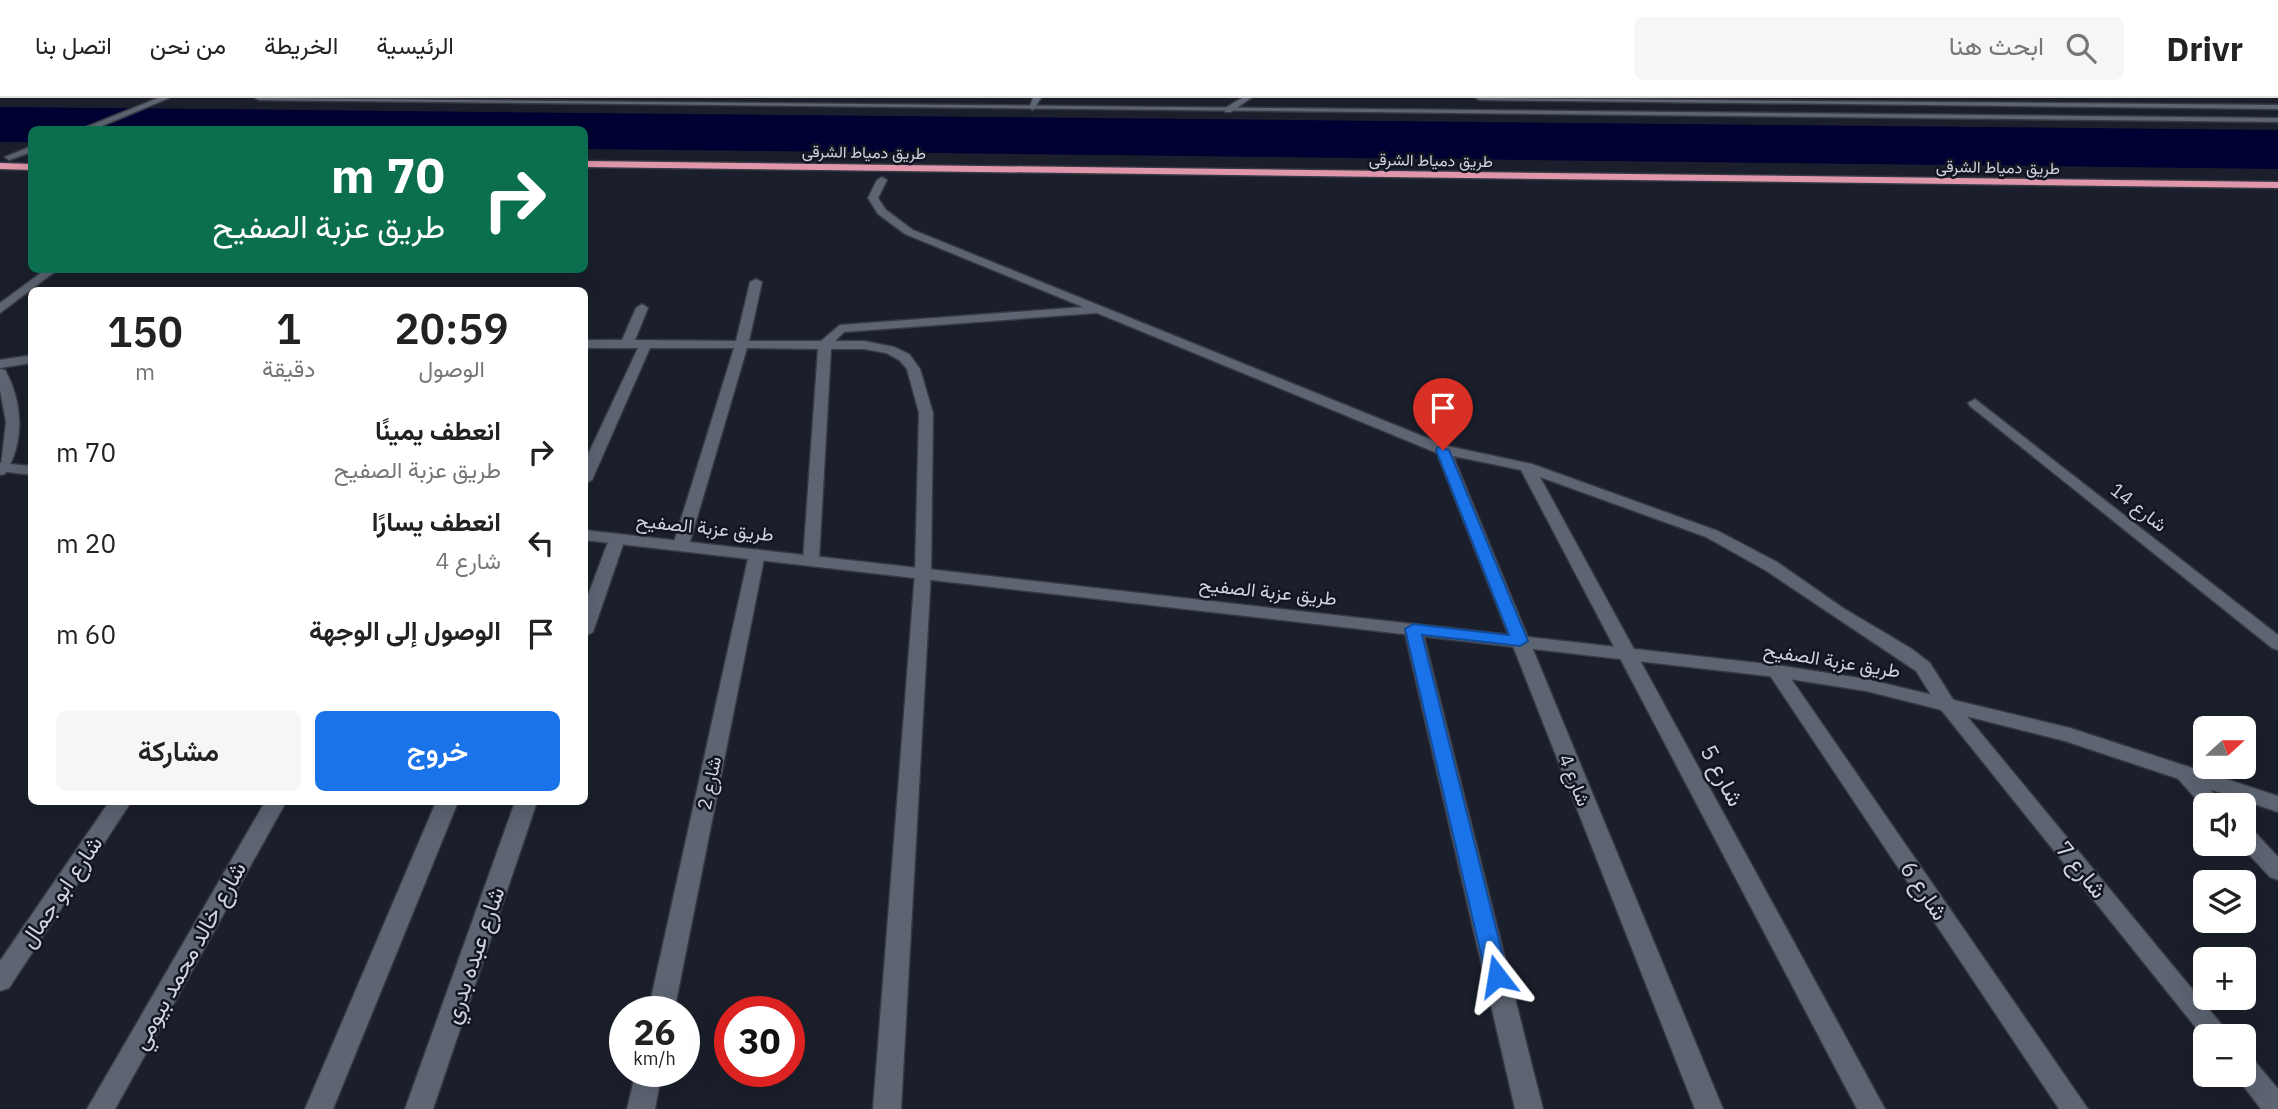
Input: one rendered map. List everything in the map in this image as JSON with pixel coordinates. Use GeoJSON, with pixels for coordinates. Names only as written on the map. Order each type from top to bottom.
{"type":"FeatureCollection","features":[{"type":"Feature","properties":{"kind":"highway"},"geometry":{"type":"LineString","coordinates":[[5,157],[28,158]]}},
{"type":"Feature","properties":{"kind":"highway","name":"طريق دمياط الشرقى"},"geometry":{"type":"LineString","coordinates":[[588,164],[1605,178],[2277,193]]}},
{"type":"Feature","properties":{"kind":"highway"},"geometry":{"type":"LineString","coordinates":[[0,166],[28,166]]}},
{"type":"Feature","properties":{"kind":"highway","name":"طريق دمياط الشرقى"},"geometry":{"type":"LineString","coordinates":[[588,175],[2277,193]]}},
{"type":"Feature","properties":{"kind":"highway"},"geometry":{"type":"LineString","coordinates":[[1605,178],[1614,188]]}},
{"type":"Feature","properties":{"kind":"street"},"geometry":{"type":"LineString","coordinates":[[93,126],[165,98]]}},
{"type":"Feature","properties":{"kind":"street"},"geometry":{"type":"LineString","coordinates":[[259,98],[2278,120]]}},
{"type":"Feature","properties":{"kind":"street"},"geometry":{"type":"LineString","coordinates":[[1034,108],[1037,98]]}},
{"type":"Feature","properties":{"kind":"street"},"geometry":{"type":"LineString","coordinates":[[1228,110],[1247,98]]}},
{"type":"Feature","properties":{"kind":"street"},"geometry":{"type":"LineString","coordinates":[[1480,98],[2278,107]]}},
{"type":"Feature","properties":{"kind":"street"},"geometry":{"type":"LineString","coordinates":[[1984,98],[1992,104]]}},
{"type":"Feature","properties":{"kind":"street"},"geometry":{"type":"LineString","coordinates":[[2028,98],[2038,104]]}},
{"type":"Feature","properties":{"kind":"street"},"geometry":{"type":"LineString","coordinates":[[2081,98],[2092,105]]}},
{"type":"Feature","properties":{"kind":"street"},"geometry":{"type":"LineString","coordinates":[[2137,98],[2151,105]]}},
{"type":"Feature","properties":{"kind":"street"},"geometry":{"type":"LineString","coordinates":[[2207,98],[2226,106]]}},
{"type":"Feature","properties":{"kind":"street"},"geometry":{"type":"LineString","coordinates":[[1705,100],[1716,115]]}},
{"type":"Feature","properties":{"kind":"street"},"geometry":{"type":"LineString","coordinates":[[5,157],[28,150]]}},
{"type":"Feature","properties":{"kind":"street","name":"شارع 7"},"geometry":{"type":"LineString","coordinates":[[881,180],[873,198],[882,212],[909,232],[1443,450],[1527,467],[1712,534],[1771,566],[1923,667],[1945,702],[2208,1024]]}},
{"type":"Feature","properties":{"kind":"street"},"geometry":{"type":"LineString","coordinates":[[29,287],[47,273]]}},
{"type":"Feature","properties":{"kind":"street"},"geometry":{"type":"LineString","coordinates":[[681,545],[742,344],[756,282]]}},
{"type":"Feature","properties":{"kind":"street"},"geometry":{"type":"LineString","coordinates":[[0,309],[28,288]]}},
{"type":"Feature","properties":{"kind":"street"},"geometry":{"type":"LineString","coordinates":[[627,344],[642,308]]}},
{"type":"Feature","properties":{"kind":"street"},"geometry":{"type":"LineString","coordinates":[[811,560],[825,344],[840,329],[1099,310]]}},
{"type":"Feature","properties":{"kind":"street"},"geometry":{"type":"LineString","coordinates":[[588,344],[825,344],[890,350],[904,358],[913,369],[926,413],[923,573],[887,1109]]}},
{"type":"Feature","properties":{"kind":"street"},"geometry":{"type":"LineString","coordinates":[[588,471],[646,344]]}},
{"type":"Feature","properties":{"kind":"street"},"geometry":{"type":"LineString","coordinates":[[0,364],[28,360]]}},
{"type":"Feature","properties":{"kind":"street"},"geometry":{"type":"LineString","coordinates":[[0,373],[10,392],[14,425],[1,469],[28,471]]}},
{"type":"Feature","properties":{"kind":"street","name":"شارع 14"},"geometry":{"type":"LineString","coordinates":[[1975,403],[2278,644]]}},
{"type":"Feature","properties":{"kind":"street","name":"شارع 4"},"geometry":{"type":"LineString","coordinates":[[1443,450],[1709,1109]]}},
{"type":"Feature","properties":{"kind":"street","name":"شارع 5"},"geometry":{"type":"LineString","coordinates":[[1527,467],[1871,1109]]}},
{"type":"Feature","properties":{"kind":"street","name":"طريق عزبة الصفيح"},"geometry":{"type":"LineString","coordinates":[[588,535],[1520,641],[1776,671],[1866,685],[1945,702],[2070,735],[2278,804]]}},
{"type":"Feature","properties":{"kind":"street"},"geometry":{"type":"LineString","coordinates":[[588,621],[617,539]]}},
{"type":"Feature","properties":{"kind":"street","name":"شارع 2"},"geometry":{"type":"LineString","coordinates":[[665,996],[757,554]]}},
{"type":"Feature","properties":{"kind":"street"},"geometry":{"type":"LineString","coordinates":[[1413,629],[1529,1109]]}},
{"type":"Feature","properties":{"kind":"street","name":"شارع 6"},"geometry":{"type":"LineString","coordinates":[[1776,671],[2074,1109]]}},
{"type":"Feature","properties":{"kind":"street"},"geometry":{"type":"LineString","coordinates":[[2182,772],[2202,793]]}},
{"type":"Feature","properties":{"kind":"street","name":"شارع ابو جمال"},"geometry":{"type":"LineString","coordinates":[[0,981],[118,805]]}},
{"type":"Feature","properties":{"kind":"street","name":"شارع خالد محمد بيومي"},"geometry":{"type":"LineString","coordinates":[[101,1109],[273,805]]}},
{"type":"Feature","properties":{"kind":"street"},"geometry":{"type":"LineString","coordinates":[[319,1109],[446,805]]}},
{"type":"Feature","properties":{"kind":"street","name":"شارع عبده بدري"},"geometry":{"type":"LineString","coordinates":[[419,1109],[525,805]]}},
{"type":"Feature","properties":{"kind":"street"},"geometry":{"type":"LineString","coordinates":[[2256,848],[2278,871]]}},
{"type":"Feature","properties":{"kind":"street"},"geometry":{"type":"LineString","coordinates":[[2256,1082],[2278,1109]]}},
{"type":"Feature","properties":{"kind":"street"},"geometry":{"type":"LineString","coordinates":[[641,1109],[646,1087]]}},
{"type":"Feature","properties":{"kind":"shaded area"},"geometry":{"type":"Polygon","coordinates":[[[0,107],[2278,130],[2278,169],[588,149],[588,126],[28,126],[28,142],[0,142],[0,107]]]}},
{"type":"Feature","properties":{"kind":"route"},"geometry":{"type":"LineString","coordinates":[[1443,450],[1520,641],[1413,629],[1497,976]]}}]}
